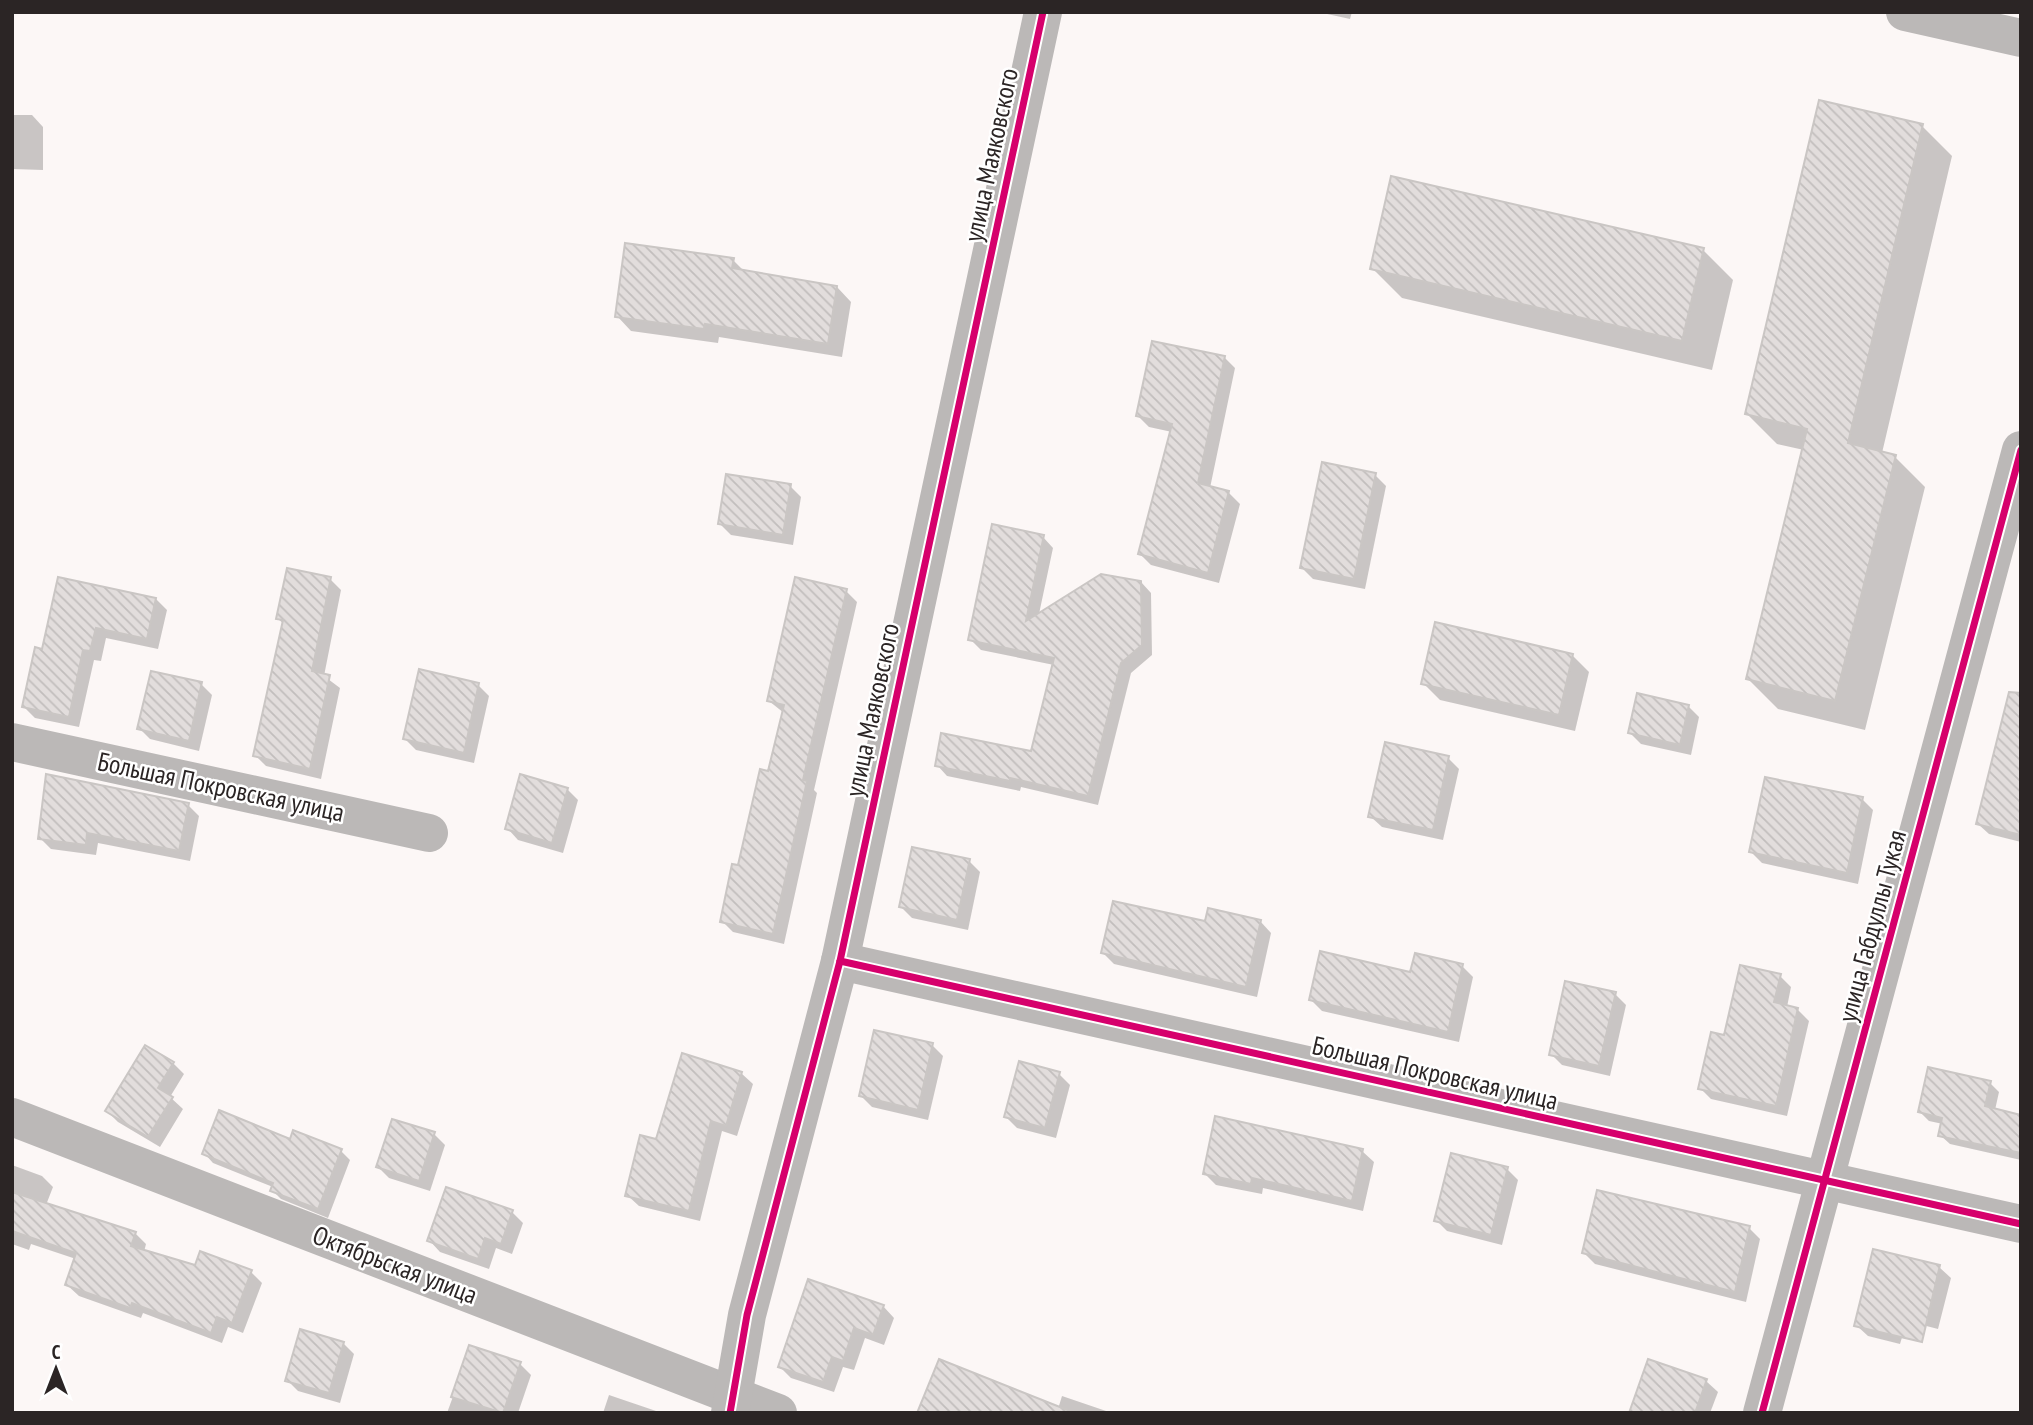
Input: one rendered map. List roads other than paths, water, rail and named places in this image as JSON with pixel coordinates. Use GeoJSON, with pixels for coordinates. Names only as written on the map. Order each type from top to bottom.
{"type":"FeatureCollection","features":[{"type":"Feature","properties":{"kind":"street","name":"улица Маяковского"},"geometry":{"type":"LineString","coordinates":[[732,1404],[747,1315],[840,961],[1043,12]]}},
{"type":"Feature","properties":{"kind":"street"},"geometry":{"type":"LineString","coordinates":[[1905,12],[2021,38]]}},
{"type":"Feature","properties":{"kind":"street","name":"улица Габдуллы Тукая"},"geometry":{"type":"LineString","coordinates":[[1762,1413],[2021,450]]}},
{"type":"Feature","properties":{"kind":"street","name":"Большая Покровская улица"},"geometry":{"type":"LineString","coordinates":[[12,742],[429,833]]}},
{"type":"Feature","properties":{"kind":"street","name":"Большая Покровская улица"},"geometry":{"type":"LineString","coordinates":[[840,961],[2021,1224]]}},
{"type":"Feature","properties":{"kind":"street","name":"Октябрьская улица"},"geometry":{"type":"LineString","coordinates":[[12,1117],[732,1404],[778,1413]]}}]}
